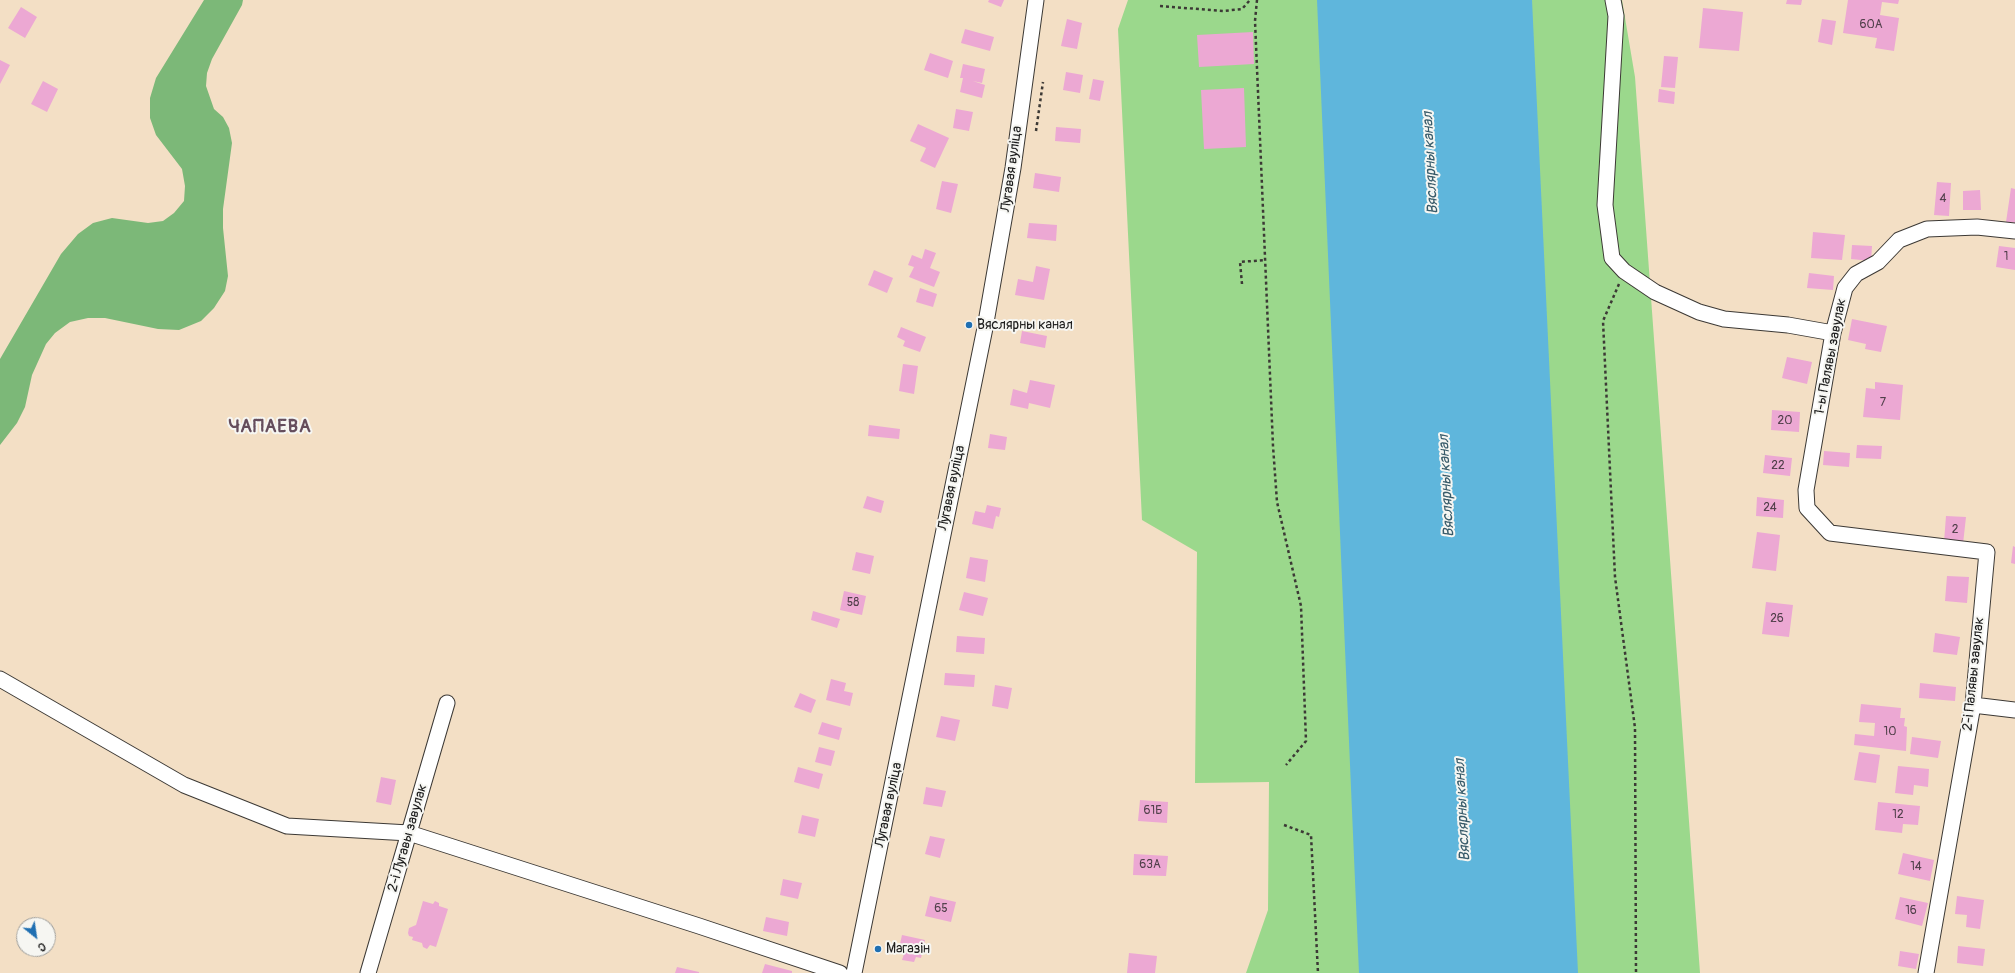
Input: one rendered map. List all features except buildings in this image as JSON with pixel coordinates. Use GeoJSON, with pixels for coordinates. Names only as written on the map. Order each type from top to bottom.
{"type":"FeatureCollection","features":[{"type":"Feature","properties":{"kind":"street","name":"Лугавая вуліца"},"geometry":{"type":"LineString","coordinates":[[854,973],[985,328],[1013,168],[1036,0]]}},
{"type":"Feature","properties":{"kind":"street"},"geometry":{"type":"LineString","coordinates":[[1613,0],[1616,16],[1611,119],[1604,205],[1612,258],[1624,271],[1655,292],[1699,312],[1724,319],[1788,325],[1833,333]]}},
{"type":"Feature","properties":{"kind":"street","name":"1-ы Палявы завулак"},"geometry":{"type":"LineString","coordinates":[[1814,518],[1807,508],[1806,490],[1833,333],[1845,288],[1856,274],[1878,262],[1899,240],[1927,229],[1977,227],[2015,231]]}},
{"type":"Feature","properties":{"kind":"street","name":"2-і Палявы завулак"},"geometry":{"type":"LineString","coordinates":[[1814,518],[1830,533],[1986,552],[1973,705],[1926,973]]}},
{"type":"Feature","properties":{"kind":"street"},"geometry":{"type":"LineString","coordinates":[[0,678],[184,785],[287,826],[409,833],[840,973]]}},
{"type":"Feature","properties":{"kind":"street","name":"2-і Лугавы завулак"},"geometry":{"type":"LineString","coordinates":[[368,973],[447,703]]}},
{"type":"Feature","properties":{"kind":"street"},"geometry":{"type":"LineString","coordinates":[[1973,705],[2015,710]]}},
{"type":"Feature","properties":{"kind":"path"},"geometry":{"type":"LineString","coordinates":[[1160,6],[1222,11],[1242,9],[1250,0]]}},
{"type":"Feature","properties":{"kind":"path"},"geometry":{"type":"LineString","coordinates":[[1257,0],[1255,21],[1277,502],[1301,606],[1302,630],[1306,741],[1286,765]]}},
{"type":"Feature","properties":{"kind":"path"},"geometry":{"type":"LineString","coordinates":[[1036,131],[1044,82]]}},
{"type":"Feature","properties":{"kind":"path"},"geometry":{"type":"LineString","coordinates":[[1242,284],[1240,262],[1265,260]]}},
{"type":"Feature","properties":{"kind":"path"},"geometry":{"type":"LineString","coordinates":[[1624,271],[1603,321],[1614,577],[1635,728],[1636,973]]}},
{"type":"Feature","properties":{"kind":"path"},"geometry":{"type":"LineString","coordinates":[[1284,825],[1311,835],[1318,973]]}},
{"type":"Feature","properties":{"kind":"green space"},"geometry":{"type":"Polygon","coordinates":[[[204,0],[243,0],[242,5],[212,59],[207,73],[206,86],[214,109],[223,117],[229,128],[232,143],[223,209],[223,228],[228,276],[225,291],[214,308],[201,321],[179,330],[158,329],[105,318],[88,318],[70,322],[55,333],[46,344],[32,375],[25,407],[17,423],[0,445],[0,359],[61,254],[78,234],[93,223],[112,218],[148,223],[163,221],[174,213],[184,201],[185,186],[182,169],[156,135],[150,118],[150,98],[156,78],[204,0]]]}},
{"type":"Feature","properties":{"kind":"green space"},"geometry":{"type":"Polygon","coordinates":[[[1128,0],[1622,0],[1635,77],[1700,973],[1246,973],[1268,910],[1269,782],[1195,783],[1197,552],[1142,520],[1118,29],[1128,0]]]}},
{"type":"Feature","properties":{"kind":"water"},"geometry":{"type":"Polygon","coordinates":[[[1317,0],[1532,0],[1578,973],[1359,973],[1317,0]]]}},
{"type":"Feature","properties":{"kind":"place","name":"Вяслярны канал"},"geometry":{"type":"Point","coordinates":[969,325]}},
{"type":"Feature","properties":{"kind":"place","name":"Магазін"},"geometry":{"type":"Point","coordinates":[878,949]}},
{"type":"Feature","properties":{"kind":"district","name":"ЧАПАЕВА"},"geometry":{"type":"Point","coordinates":[270,427]}}]}
